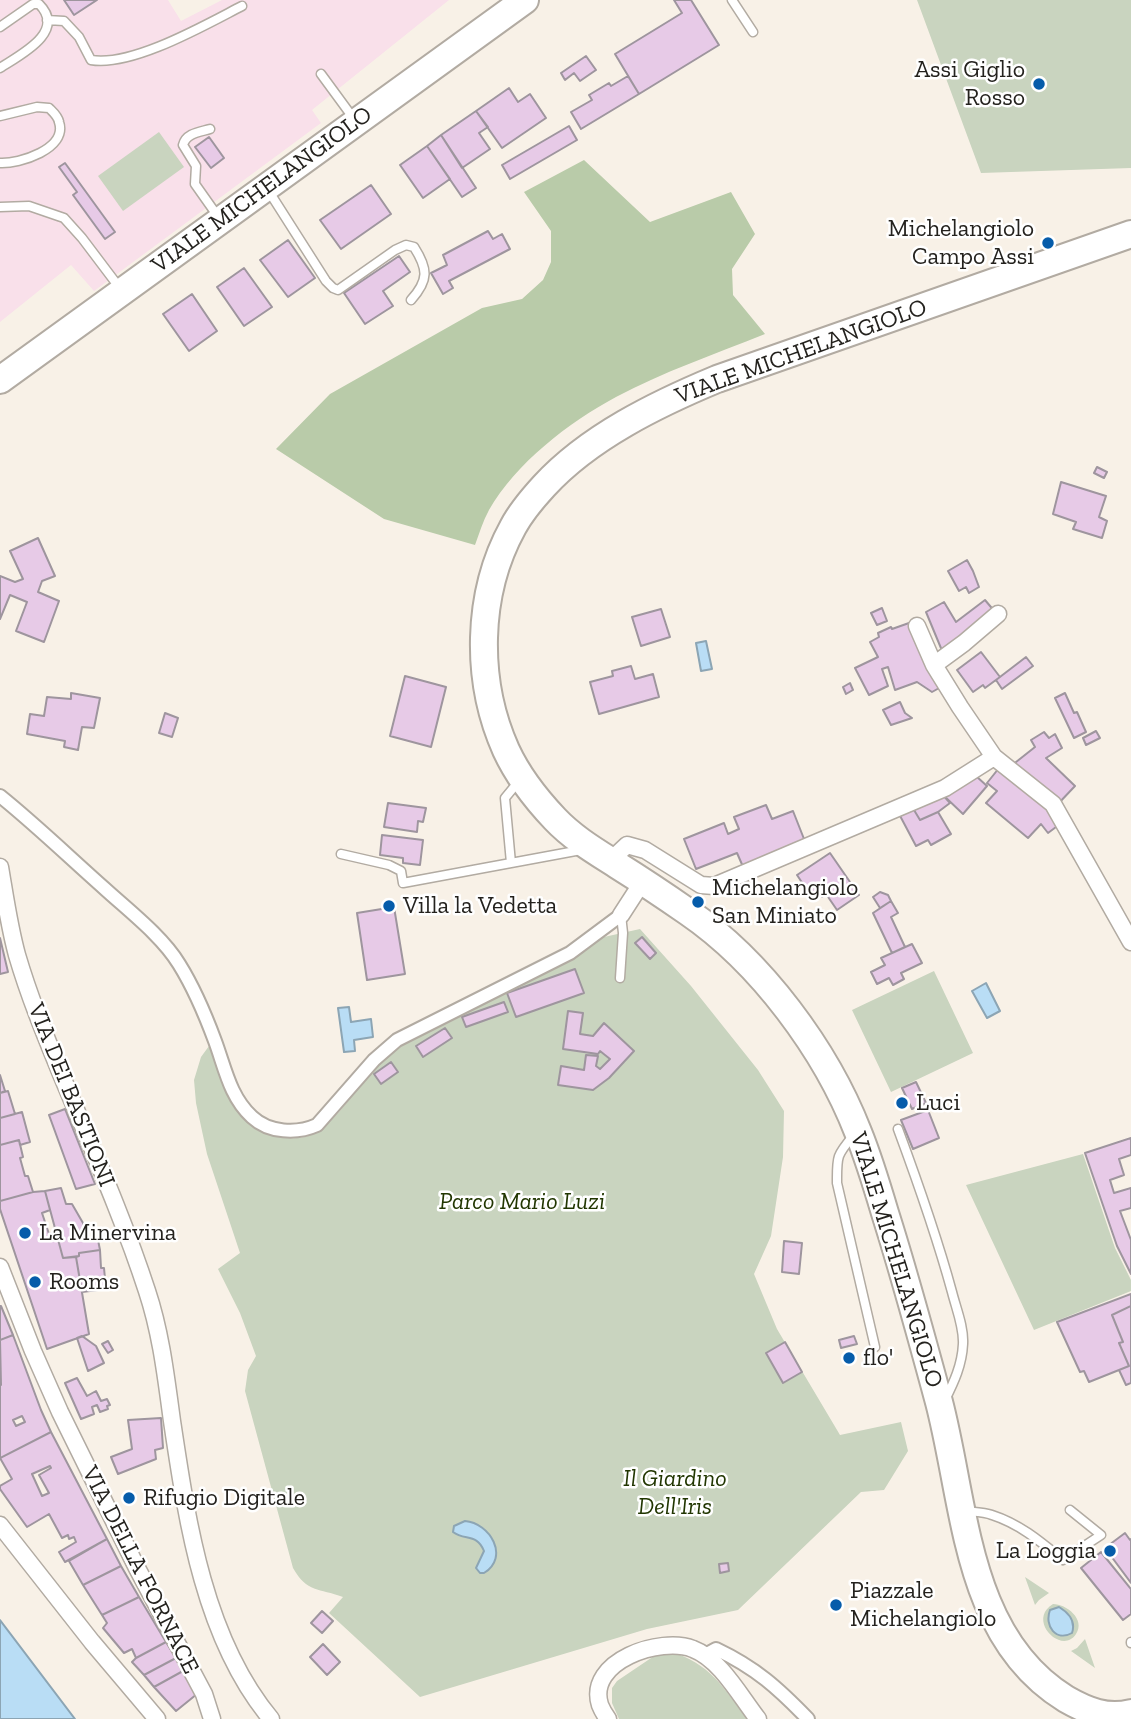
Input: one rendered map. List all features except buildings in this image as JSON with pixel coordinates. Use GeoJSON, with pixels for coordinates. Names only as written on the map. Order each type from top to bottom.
{"type":"FeatureCollection","features":[{"type":"Feature","properties":{"kind":"main road","name":"VIALE MICHELANGIOLO"},"geometry":{"type":"LineString","coordinates":[[0,380],[525,0]]}},
{"type":"Feature","properties":{"kind":"main road","name":"VIALE MICHELANGIOLO"},"geometry":{"type":"LineString","coordinates":[[961,1510],[941,1409],[895,1245],[858,1131],[836,1084],[817,1051],[772,991],[737,951],[717,933],[643,881],[572,836],[522,777],[496,724],[486,687],[486,617],[489,595],[503,547],[514,524],[531,501],[560,471],[605,437],[639,416],[692,389],[730,374],[1131,234]]}},
{"type":"Feature","properties":{"kind":"main road"},"geometry":{"type":"LineString","coordinates":[[961,1510],[987,1604],[1019,1658],[1053,1690],[1092,1712],[1107,1715],[1131,1713]]}},
{"type":"Feature","properties":{"kind":"street"},"geometry":{"type":"LineString","coordinates":[[934,665],[998,614]]}},
{"type":"Feature","properties":{"kind":"street"},"geometry":{"type":"LineString","coordinates":[[917,626],[934,665],[995,757],[1053,804],[1131,942]]}},
{"type":"Feature","properties":{"kind":"street"},"geometry":{"type":"LineString","coordinates":[[600,854],[627,845],[645,850],[701,885],[714,886],[945,788],[995,757]]}},
{"type":"Feature","properties":{"kind":"street"},"geometry":{"type":"LineString","coordinates":[[0,796],[149,928],[177,960],[194,988],[231,1089],[241,1105],[254,1120],[290,1132],[317,1125],[374,1060],[397,1040],[570,953],[621,915],[643,881]]}},
{"type":"Feature","properties":{"kind":"street","name":"VIA DEI BASTIONI"},"geometry":{"type":"LineString","coordinates":[[0,867],[11,933],[29,991],[121,1219],[157,1325],[191,1532],[214,1613],[224,1640],[246,1683],[271,1719]]}},
{"type":"Feature","properties":{"kind":"street","name":"VIA DELLA FORNACE"},"geometry":{"type":"LineString","coordinates":[[0,1266],[60,1412],[137,1568],[204,1694],[212,1719]]}},
{"type":"Feature","properties":{"kind":"street"},"geometry":{"type":"LineString","coordinates":[[0,1525],[157,1719]]}},
{"type":"Feature","properties":{"kind":"street"},"geometry":{"type":"LineString","coordinates":[[608,1719],[600,1705],[599,1690],[608,1670],[638,1652],[673,1645],[685,1646],[714,1662],[758,1719]]}},
{"type":"Feature","properties":{"kind":"street"},"geometry":{"type":"LineString","coordinates":[[705,1655],[716,1649],[739,1660],[761,1674],[808,1719]]}},
{"type":"Feature","properties":{"kind":"lane"},"geometry":{"type":"LineString","coordinates":[[732,0],[753,32]]}},
{"type":"Feature","properties":{"kind":"lane"},"geometry":{"type":"LineString","coordinates":[[0,27],[33,4],[39,4],[46,11],[48,27],[43,35],[29,49],[0,68]]}},
{"type":"Feature","properties":{"kind":"lane"},"geometry":{"type":"LineString","coordinates":[[47,20],[64,21],[79,37],[91,60],[104,62],[132,56],[183,36],[242,6]]}},
{"type":"Feature","properties":{"kind":"lane"},"geometry":{"type":"LineString","coordinates":[[321,74],[356,122]]}},
{"type":"Feature","properties":{"kind":"lane"},"geometry":{"type":"LineString","coordinates":[[0,116],[37,107],[49,108],[59,121],[60,129],[58,138],[33,157],[0,163]]}},
{"type":"Feature","properties":{"kind":"lane"},"geometry":{"type":"LineString","coordinates":[[210,130],[192,134],[184,140],[183,145],[196,166],[195,184],[220,220]]}},
{"type":"Feature","properties":{"kind":"lane"},"geometry":{"type":"LineString","coordinates":[[266,187],[333,288],[338,290],[395,250],[406,245],[414,247],[423,261],[426,277],[411,300]]}},
{"type":"Feature","properties":{"kind":"lane"},"geometry":{"type":"LineString","coordinates":[[0,207],[29,206],[64,218],[122,291]]}},
{"type":"Feature","properties":{"kind":"lane"},"geometry":{"type":"LineString","coordinates":[[511,863],[505,798],[522,777]]}},
{"type":"Feature","properties":{"kind":"lane"},"geometry":{"type":"LineString","coordinates":[[341,854],[389,865],[401,871],[403,883],[511,863],[600,854]]}},
{"type":"Feature","properties":{"kind":"lane"},"geometry":{"type":"LineString","coordinates":[[620,978],[623,933],[621,915]]}},
{"type":"Feature","properties":{"kind":"lane"},"geometry":{"type":"LineString","coordinates":[[898,1129],[944,1264],[964,1342],[956,1379],[941,1409]]}},
{"type":"Feature","properties":{"kind":"lane"},"geometry":{"type":"LineString","coordinates":[[858,1131],[837,1158],[837,1183],[875,1347]]}},
{"type":"Feature","properties":{"kind":"lane"},"geometry":{"type":"LineString","coordinates":[[961,1510],[991,1515],[1013,1524],[1028,1532],[1063,1560],[1101,1535],[1070,1510]]}},
{"type":"Feature","properties":{"kind":"shaded area"},"geometry":{"type":"Polygon","coordinates":[[[0,0],[168,0],[181,21],[222,0],[449,0],[312,110],[321,123],[94,291],[71,265],[0,322],[0,0]]]}},
{"type":"Feature","properties":{"kind":"green space","name":"Assi Giglio Rosso"},"geometry":{"type":"Polygon","coordinates":[[[917,0],[1131,0],[1131,168],[981,173],[917,0]]]}},
{"type":"Feature","properties":{"kind":"green space"},"geometry":{"type":"Polygon","coordinates":[[[159,132],[184,167],[123,211],[98,176],[159,132]]]}},
{"type":"Feature","properties":{"kind":"green space"},"geometry":{"type":"Polygon","coordinates":[[[584,160],[650,222],[731,192],[755,234],[732,269],[733,295],[765,334],[634,388],[598,407],[562,432],[513,476],[487,514],[475,545],[384,519],[276,449],[330,394],[482,308],[522,299],[543,280],[551,262],[551,231],[524,192],[584,160]]]}},
{"type":"Feature","properties":{"kind":"green space","name":"Parco Mario Luzi"},"geometry":{"type":"Polygon","coordinates":[[[640,929],[691,986],[758,1070],[784,1111],[783,1157],[771,1236],[754,1274],[777,1329],[840,1435],[901,1422],[908,1451],[884,1490],[861,1492],[738,1610],[647,1629],[420,1697],[329,1613],[343,1597],[309,1586],[293,1568],[245,1391],[248,1370],[256,1356],[240,1313],[218,1269],[240,1253],[207,1154],[194,1080],[201,1057],[209,1046],[232,1104],[252,1125],[287,1138],[309,1136],[331,1121],[376,1065],[400,1044],[575,955],[604,937],[640,929]]]}},
{"type":"Feature","properties":{"kind":"green space"},"geometry":{"type":"Polygon","coordinates":[[[934,971],[973,1053],[891,1092],[852,1010],[934,971]]]}},
{"type":"Feature","properties":{"kind":"green space"},"geometry":{"type":"Polygon","coordinates":[[[1083,1154],[1115,1248],[1131,1280],[1131,1291],[1034,1330],[966,1185],[1083,1154]]]}},
{"type":"Feature","properties":{"kind":"green space"},"geometry":{"type":"Polygon","coordinates":[[[1025,1577],[1049,1593],[1035,1605],[1025,1577]]]}},
{"type":"Feature","properties":{"kind":"green space"},"geometry":{"type":"Polygon","coordinates":[[[1053,1604],[1069,1610],[1077,1618],[1078,1628],[1070,1640],[1055,1638],[1045,1626],[1043,1619],[1053,1604]]]}},
{"type":"Feature","properties":{"kind":"green space"},"geometry":{"type":"Polygon","coordinates":[[[1085,1639],[1095,1668],[1071,1651],[1085,1639]]]}},
{"type":"Feature","properties":{"kind":"green space"},"geometry":{"type":"Polygon","coordinates":[[[669,1651],[706,1670],[747,1719],[619,1719],[612,1703],[612,1688],[617,1681],[657,1654],[669,1651]]]}},
{"type":"Feature","properties":{"kind":"water"},"geometry":{"type":"Polygon","coordinates":[[[706,641],[712,669],[701,671],[696,643],[706,641]]]}},
{"type":"Feature","properties":{"kind":"water"},"geometry":{"type":"Polygon","coordinates":[[[986,983],[1000,1011],[987,1018],[972,991],[986,983]]]}},
{"type":"Feature","properties":{"kind":"water"},"geometry":{"type":"Polygon","coordinates":[[[349,1007],[351,1022],[371,1019],[373,1037],[354,1040],[355,1051],[344,1052],[338,1008],[349,1007]]]}},
{"type":"Feature","properties":{"kind":"water"},"geometry":{"type":"Polygon","coordinates":[[[465,1521],[482,1528],[494,1542],[496,1558],[484,1573],[480,1573],[476,1568],[484,1551],[481,1545],[474,1539],[453,1532],[454,1526],[465,1521]]]}},
{"type":"Feature","properties":{"kind":"water"},"geometry":{"type":"Polygon","coordinates":[[[1059,1607],[1072,1621],[1072,1633],[1056,1634],[1050,1627],[1050,1610],[1059,1607]]]}},
{"type":"Feature","properties":{"kind":"water"},"geometry":{"type":"Polygon","coordinates":[[[0,1620],[75,1719],[0,1719],[0,1620]]]}},
{"type":"Feature","properties":{"kind":"place","name":"Assi Giglio Rosso"},"geometry":{"type":"Point","coordinates":[1039,84]}},
{"type":"Feature","properties":{"kind":"place","name":"Michelangiolo Campo Assi"},"geometry":{"type":"Point","coordinates":[1048,243]}},
{"type":"Feature","properties":{"kind":"place","name":"Michelangiolo San Miniato"},"geometry":{"type":"Point","coordinates":[698,902]}},
{"type":"Feature","properties":{"kind":"place","name":"Villa la Vedetta"},"geometry":{"type":"Point","coordinates":[389,906]}},
{"type":"Feature","properties":{"kind":"place","name":"Luci"},"geometry":{"type":"Point","coordinates":[902,1103]}},
{"type":"Feature","properties":{"kind":"place","name":"La Minervina"},"geometry":{"type":"Point","coordinates":[25,1233]}},
{"type":"Feature","properties":{"kind":"place","name":"Rooms"},"geometry":{"type":"Point","coordinates":[35,1282]}},
{"type":"Feature","properties":{"kind":"place","name":"flo'"},"geometry":{"type":"Point","coordinates":[849,1358]}},
{"type":"Feature","properties":{"kind":"place","name":"Rifugio Digitale"},"geometry":{"type":"Point","coordinates":[129,1498]}},
{"type":"Feature","properties":{"kind":"place","name":"La Loggia"},"geometry":{"type":"Point","coordinates":[1110,1551]}},
{"type":"Feature","properties":{"kind":"place","name":"Piazzale Michelangiolo"},"geometry":{"type":"Point","coordinates":[836,1605]}},
{"type":"Feature","properties":{"kind":"park label","name":"Il Giardino Dell'Iris"},"geometry":{"type":"Point","coordinates":[675,1493]}}]}
